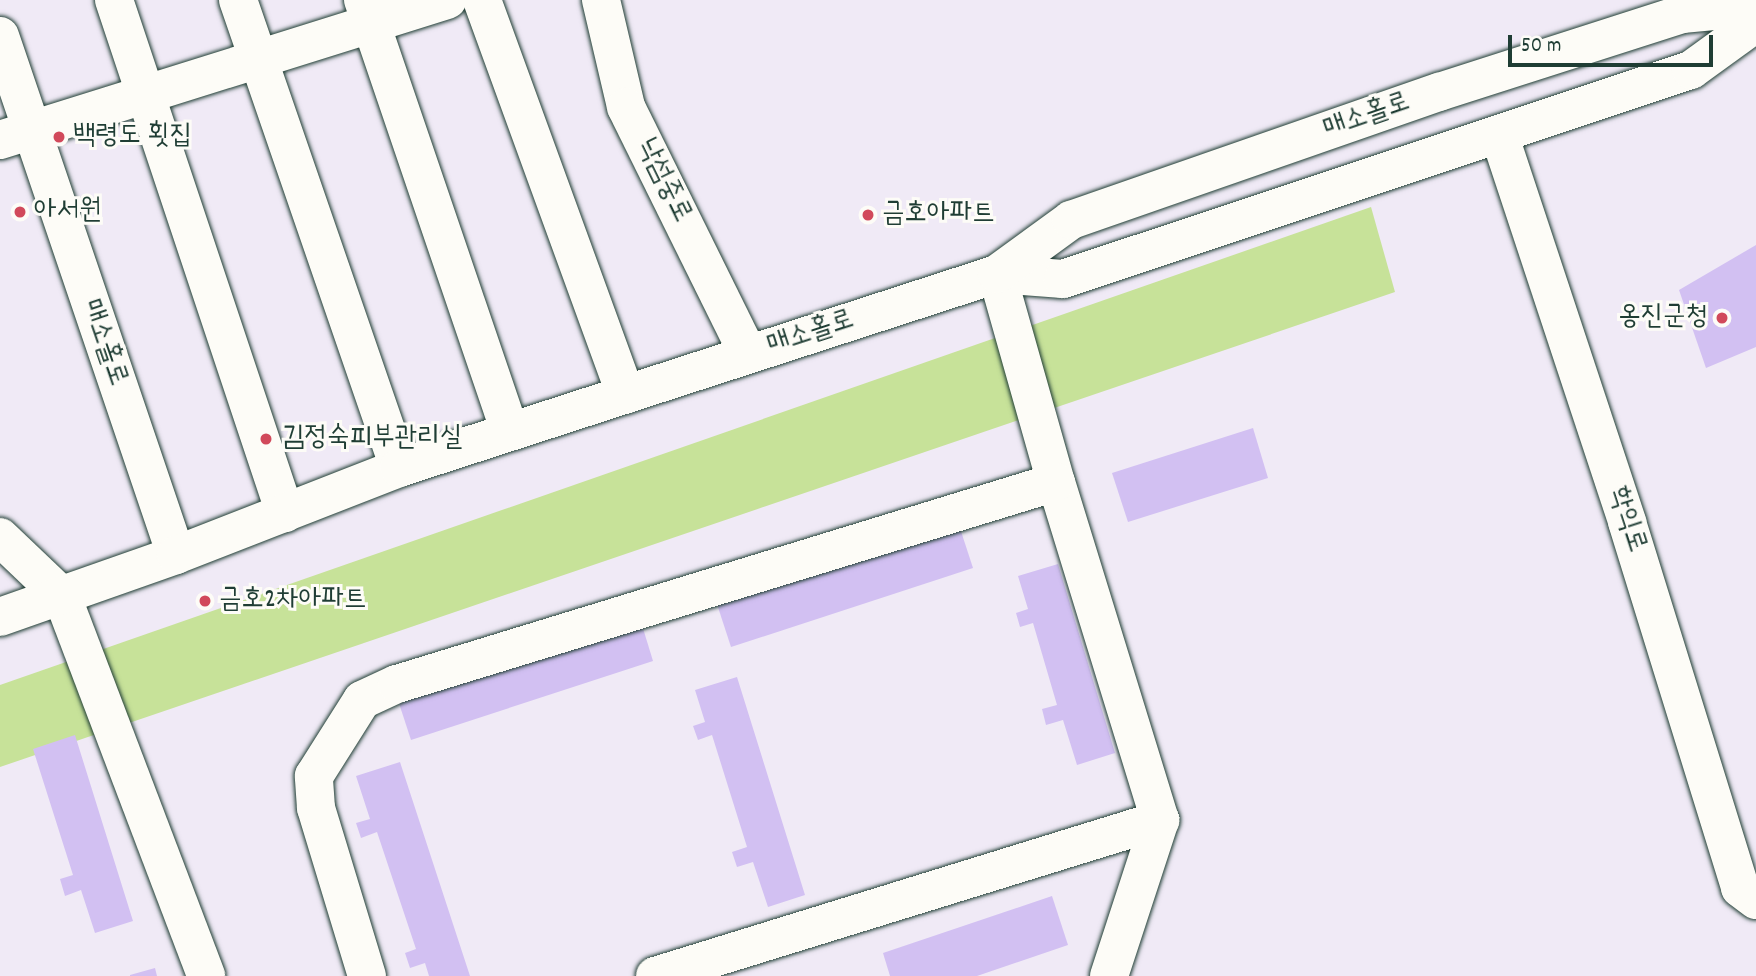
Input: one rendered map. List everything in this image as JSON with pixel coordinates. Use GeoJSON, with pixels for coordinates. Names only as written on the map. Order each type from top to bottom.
{"type":"FeatureCollection","features":[{"type":"Feature","properties":{"kind":"street"},"geometry":{"type":"LineString","coordinates":[[114,0],[285,513]]}},
{"type":"Feature","properties":{"kind":"street"},"geometry":{"type":"LineString","coordinates":[[238,0],[399,468]]}},
{"type":"Feature","properties":{"kind":"street"},"geometry":{"type":"LineString","coordinates":[[15,136],[257,60],[367,12],[448,0]]}},
{"type":"Feature","properties":{"kind":"street"},"geometry":{"type":"LineString","coordinates":[[482,0],[626,395]]}},
{"type":"Feature","properties":{"kind":"street","name":"낙섬중로"},"geometry":{"type":"LineString","coordinates":[[601,0],[626,107],[748,354]]}},
{"type":"Feature","properties":{"kind":"street","name":"매소홀로"},"geometry":{"type":"LineString","coordinates":[[0,617],[176,555],[399,468],[997,274],[1071,220],[1439,92],[1670,18],[1756,7]]}},
{"type":"Feature","properties":{"kind":"street"},"geometry":{"type":"LineString","coordinates":[[367,12],[510,432]]}},
{"type":"Feature","properties":{"kind":"street","name":"매소홀로"},"geometry":{"type":"LineString","coordinates":[[997,274],[1063,278],[1691,71],[1756,23]]}},
{"type":"Feature","properties":{"kind":"street","name":"매소홀로"},"geometry":{"type":"LineString","coordinates":[[0,36],[15,136],[176,555]]}},
{"type":"Feature","properties":{"kind":"street","name":"학익로"},"geometry":{"type":"LineString","coordinates":[[1499,134],[1627,522],[1740,888],[1756,900]]}},
{"type":"Feature","properties":{"kind":"street"},"geometry":{"type":"LineString","coordinates":[[997,274],[1056,482],[1160,820],[1109,976]]}},
{"type":"Feature","properties":{"kind":"street"},"geometry":{"type":"LineString","coordinates":[[367,976],[316,808],[314,776],[362,700],[397,684],[1056,482]]}},
{"type":"Feature","properties":{"kind":"street"},"geometry":{"type":"LineString","coordinates":[[0,537],[62,596],[206,976]]}},
{"type":"Feature","properties":{"kind":"street"},"geometry":{"type":"LineString","coordinates":[[655,976],[1160,820]]}},
{"type":"Feature","properties":{"kind":"green space"},"geometry":{"type":"Polygon","coordinates":[[[1371,207],[1395,292],[0,767],[0,685],[1371,207]]]}},
{"type":"Feature","properties":{"kind":"building","name":"옹진군청"},"geometry":{"type":"Polygon","coordinates":[[[1756,245],[1756,347],[1706,368],[1679,290],[1756,245]]]}},
{"type":"Feature","properties":{"kind":"building"},"geometry":{"type":"Polygon","coordinates":[[[1253,428],[1268,478],[1128,522],[1112,473],[1253,428]]]}},
{"type":"Feature","properties":{"kind":"building"},"geometry":{"type":"Polygon","coordinates":[[[957,519],[973,568],[731,647],[715,598],[957,519]]]}},
{"type":"Feature","properties":{"kind":"building"},"geometry":{"type":"Polygon","coordinates":[[[1058,564],[1115,753],[1077,765],[1063,720],[1046,725],[1042,709],[1057,705],[1033,623],[1020,627],[1016,613],[1028,609],[1018,576],[1058,564]]]}},
{"type":"Feature","properties":{"kind":"building"},"geometry":{"type":"Polygon","coordinates":[[[638,612],[653,661],[411,740],[395,691],[638,612]]]}},
{"type":"Feature","properties":{"kind":"building"},"geometry":{"type":"Polygon","coordinates":[[[737,677],[805,895],[768,907],[753,862],[737,867],[732,852],[747,847],[712,735],[698,740],[693,726],[705,722],[695,690],[737,677]]]}},
{"type":"Feature","properties":{"kind":"building"},"geometry":{"type":"Polygon","coordinates":[[[75,735],[133,921],[95,933],[81,890],[65,896],[60,879],[73,875],[33,749],[75,735]]]}},
{"type":"Feature","properties":{"kind":"building"},"geometry":{"type":"Polygon","coordinates":[[[400,762],[470,976],[429,976],[425,963],[410,968],[405,953],[416,949],[377,832],[361,838],[356,823],[370,819],[356,776],[400,762]]]}},
{"type":"Feature","properties":{"kind":"building"},"geometry":{"type":"Polygon","coordinates":[[[1052,896],[1068,945],[977,976],[890,976],[883,953],[1052,896]]]}},
{"type":"Feature","properties":{"kind":"building"},"geometry":{"type":"Polygon","coordinates":[[[155,968],[157,976],[130,976],[130,975],[155,968]]]}},
{"type":"Feature","properties":{"kind":"place","name":"백령도 횟집"},"geometry":{"type":"Point","coordinates":[59,137]}},
{"type":"Feature","properties":{"kind":"place","name":"아서원"},"geometry":{"type":"Point","coordinates":[20,212]}},
{"type":"Feature","properties":{"kind":"place","name":"금호아파트"},"geometry":{"type":"Point","coordinates":[868,215]}},
{"type":"Feature","properties":{"kind":"place","name":"옹진군청"},"geometry":{"type":"Point","coordinates":[1722,318]}},
{"type":"Feature","properties":{"kind":"place","name":"김정숙피부관리실"},"geometry":{"type":"Point","coordinates":[266,439]}},
{"type":"Feature","properties":{"kind":"place","name":"금호2차아파트"},"geometry":{"type":"Point","coordinates":[205,601]}}]}
